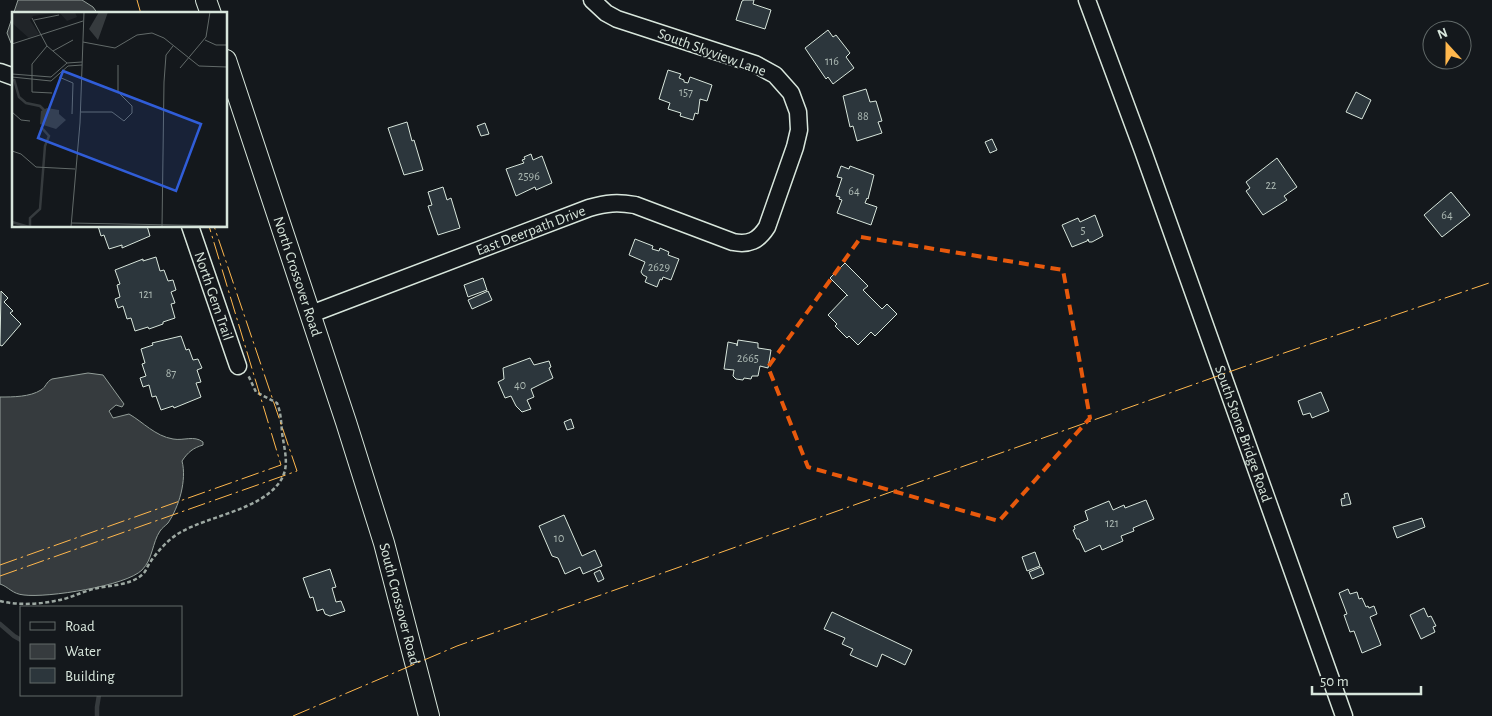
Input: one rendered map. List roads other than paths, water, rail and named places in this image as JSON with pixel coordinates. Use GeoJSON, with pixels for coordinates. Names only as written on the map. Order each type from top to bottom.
{"type":"FeatureCollection","features":[{"type":"Feature","properties":{"kind":"main road"},"geometry":{"type":"LineString","coordinates":[[206,0],[210,12]]}},
{"type":"Feature","properties":{"kind":"main road","name":"North Crossover Road"},"geometry":{"type":"LineString","coordinates":[[228,66],[369,494]]}},
{"type":"Feature","properties":{"kind":"main road","name":"South Crossover Road"},"geometry":{"type":"LineString","coordinates":[[369,494],[402,609],[429,716]]}},
{"type":"Feature","properties":{"kind":"street","name":"South Skyview Lane"},"geometry":{"type":"LineString","coordinates":[[592,0],[606,14],[617,19],[755,64],[775,75],[791,93],[798,112],[799,130],[795,147],[767,227],[761,236],[753,242]]}},
{"type":"Feature","properties":{"kind":"street","name":"South Stone Bridge Road"},"geometry":{"type":"LineString","coordinates":[[1087,0],[1144,151],[1344,716]]}},
{"type":"Feature","properties":{"kind":"street","name":"East Deerpath Drive"},"geometry":{"type":"LineString","coordinates":[[311,314],[589,208],[604,204],[618,203],[635,206],[733,242],[743,244],[753,242]]}},
{"type":"Feature","properties":{"kind":"street","name":"North Gem Trail"},"geometry":{"type":"LineString","coordinates":[[191,228],[238,366]]}},
{"type":"Feature","properties":{"kind":"water"},"geometry":{"type":"Polygon","coordinates":[[[18,0],[82,0],[93,7],[97,12],[14,12],[18,0]]]}},
{"type":"Feature","properties":{"kind":"water"},"geometry":{"type":"Polygon","coordinates":[[[12,18],[12,44],[7,33],[12,18]]]}},
{"type":"Feature","properties":{"kind":"water"},"geometry":{"type":"Polygon","coordinates":[[[88,373],[103,375],[124,404],[122,407],[116,405],[109,411],[113,418],[129,414],[160,435],[173,439],[196,439],[203,442],[203,445],[191,451],[182,461],[183,485],[179,501],[168,523],[157,536],[146,566],[142,570],[120,581],[86,590],[50,595],[24,595],[16,593],[0,584],[0,397],[32,394],[43,389],[52,379],[88,373]]]}},
{"type":"Feature","properties":{"kind":"waterway"},"geometry":{"type":"LineString","coordinates":[[0,624],[20,639]]}},
{"type":"Feature","properties":{"kind":"waterway"},"geometry":{"type":"LineString","coordinates":[[97,716],[99,696]]}}]}
